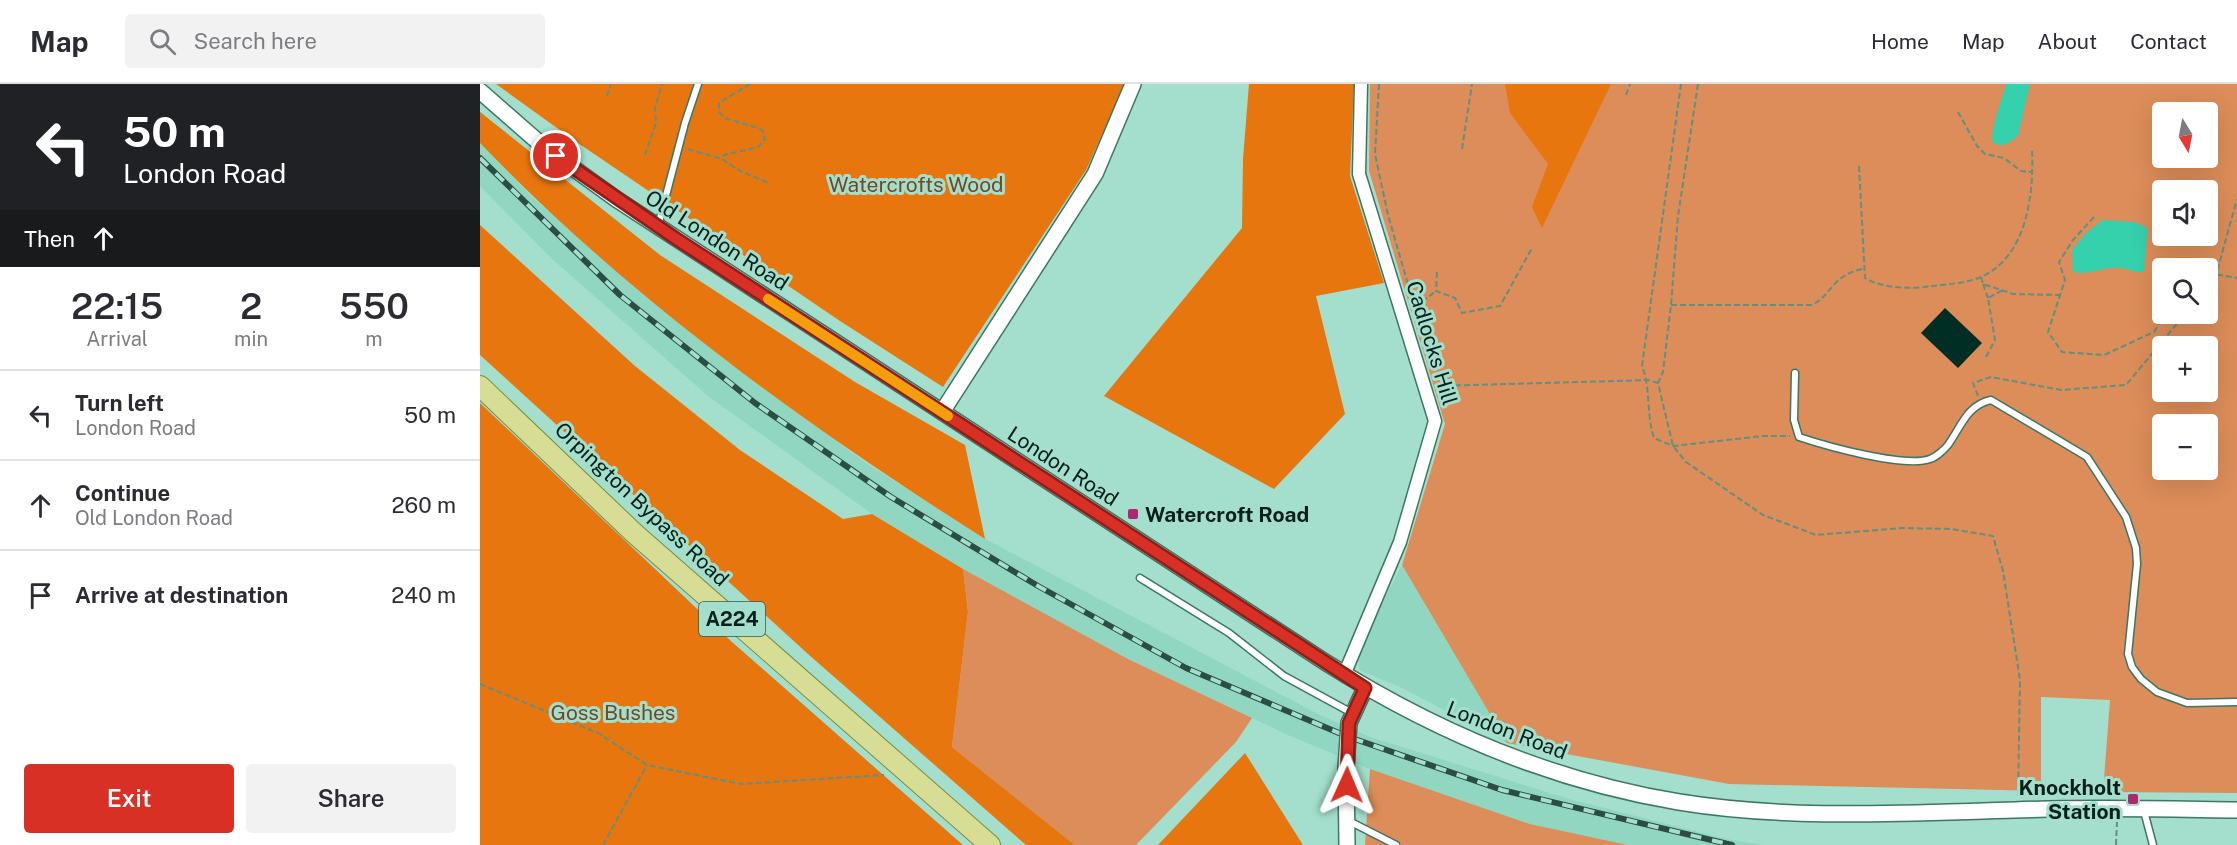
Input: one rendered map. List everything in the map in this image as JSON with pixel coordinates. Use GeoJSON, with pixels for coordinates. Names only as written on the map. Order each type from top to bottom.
{"type":"FeatureCollection","features":[{"type":"Feature","properties":{"kind":"main road","name":"Orpington Bypass Road"},"geometry":{"type":"LineString","coordinates":[[480,386],[634,533],[990,845]]}},
{"type":"Feature","properties":{"kind":"street"},"geometry":{"type":"LineString","coordinates":[[942,412],[1095,174],[1133,84]]}},
{"type":"Feature","properties":{"kind":"street","name":"Cadlocks Hill"},"geometry":{"type":"LineString","coordinates":[[1344,675],[1400,542],[1435,421],[1359,174],[1361,84]]}},
{"type":"Feature","properties":{"kind":"street","name":"Old London Road"},"geometry":{"type":"LineString","coordinates":[[480,91],[552,153],[658,227],[942,412]]}},
{"type":"Feature","properties":{"kind":"street","name":"London Road"},"geometry":{"type":"LineString","coordinates":[[942,412],[1365,688],[1431,724],[1495,751],[1563,775],[1656,798],[1728,808],[1776,811],[2237,810]]}},
{"type":"Feature","properties":{"kind":"street"},"geometry":{"type":"LineString","coordinates":[[1347,845],[1346,768],[1351,718],[1365,688]]}},
{"type":"Feature","properties":{"kind":"lane"},"geometry":{"type":"LineString","coordinates":[[658,227],[698,84]]}},
{"type":"Feature","properties":{"kind":"lane"},"geometry":{"type":"LineString","coordinates":[[1795,373],[1794,420],[1798,437],[1851,450],[1918,462],[1933,459],[1947,445],[1972,409],[1980,403],[1991,400],[2086,457],[2126,517],[2136,548],[2137,564],[2128,654],[2132,667],[2141,679],[2157,692],[2187,703],[2237,702]]}},
{"type":"Feature","properties":{"kind":"lane"},"geometry":{"type":"LineString","coordinates":[[1140,578],[1229,633],[1284,676],[1351,718]]}},
{"type":"Feature","properties":{"kind":"lane"},"geometry":{"type":"LineString","coordinates":[[2144,810],[2152,845]]}},
{"type":"Feature","properties":{"kind":"lane"},"geometry":{"type":"LineString","coordinates":[[1347,819],[1396,845]]}},
{"type":"Feature","properties":{"kind":"path"},"geometry":{"type":"LineString","coordinates":[[607,96],[611,84]]}},
{"type":"Feature","properties":{"kind":"path"},"geometry":{"type":"LineString","coordinates":[[645,155],[656,123],[655,108],[662,84]]}},
{"type":"Feature","properties":{"kind":"path"},"geometry":{"type":"LineString","coordinates":[[722,159],[724,155],[758,147],[765,139],[763,131],[758,128],[734,122],[719,112],[719,103],[750,84]]}},
{"type":"Feature","properties":{"kind":"path"},"geometry":{"type":"LineString","coordinates":[[1379,84],[1375,154],[1388,215],[1421,330]]}},
{"type":"Feature","properties":{"kind":"path"},"geometry":{"type":"LineString","coordinates":[[1462,149],[1472,84]]}},
{"type":"Feature","properties":{"kind":"path"},"geometry":{"type":"LineString","coordinates":[[1626,95],[1630,84]]}},
{"type":"Feature","properties":{"kind":"path"},"geometry":{"type":"LineString","coordinates":[[1680,84],[1642,366],[1648,380],[1649,424],[1654,438],[1673,446],[1763,436],[1798,437]]}},
{"type":"Feature","properties":{"kind":"path"},"geometry":{"type":"LineString","coordinates":[[1698,84],[1678,216],[1671,305],[1662,372],[1658,383],[1673,446],[1686,462],[1764,515],[1816,536],[1902,528],[1951,529],[1994,536],[2003,571],[2020,680],[2018,809]]}},
{"type":"Feature","properties":{"kind":"path"},"geometry":{"type":"LineString","coordinates":[[1958,112],[1977,146],[1985,154],[2004,158],[2021,171],[2032,172]]}},
{"type":"Feature","properties":{"kind":"path"},"geometry":{"type":"LineString","coordinates":[[679,146],[722,159],[740,171],[769,183]]}},
{"type":"Feature","properties":{"kind":"path"},"geometry":{"type":"LineString","coordinates":[[1859,166],[1865,278],[1872,283],[1910,288],[1982,277],[2004,263],[2012,253],[2028,204],[2032,150]]}},
{"type":"Feature","properties":{"kind":"path"},"geometry":{"type":"LineString","coordinates":[[2218,268],[2237,199]]}},
{"type":"Feature","properties":{"kind":"path"},"geometry":{"type":"LineString","coordinates":[[2094,217],[2073,240],[2059,261],[2065,280],[2048,332],[2062,352],[2104,355],[2154,332],[2159,324]]}},
{"type":"Feature","properties":{"kind":"path"},"geometry":{"type":"LineString","coordinates":[[1436,291],[1455,298],[1462,313],[1500,306],[1532,248]]}},
{"type":"Feature","properties":{"kind":"path"},"geometry":{"type":"LineString","coordinates":[[1671,305],[1812,305],[1831,285],[1850,272],[1863,269]]}},
{"type":"Feature","properties":{"kind":"path"},"geometry":{"type":"LineString","coordinates":[[1415,307],[1436,291],[1437,272]]}},
{"type":"Feature","properties":{"kind":"path"},"geometry":{"type":"LineString","coordinates":[[2218,275],[2237,279]]}},
{"type":"Feature","properties":{"kind":"path"},"geometry":{"type":"LineString","coordinates":[[1982,277],[1995,340],[1986,357]]}},
{"type":"Feature","properties":{"kind":"path"},"geometry":{"type":"LineString","coordinates":[[1983,284],[2013,294],[2059,295]]}},
{"type":"Feature","properties":{"kind":"path"},"geometry":{"type":"LineString","coordinates":[[1988,298],[2003,290]]}},
{"type":"Feature","properties":{"kind":"path"},"geometry":{"type":"LineString","coordinates":[[1980,403],[1973,383],[1991,377],[2061,390],[2126,386],[2177,324]]}},
{"type":"Feature","properties":{"kind":"path"},"geometry":{"type":"LineString","coordinates":[[1425,386],[1648,380],[1658,383]]}},
{"type":"Feature","properties":{"kind":"path"},"geometry":{"type":"LineString","coordinates":[[480,684],[598,733],[647,765],[741,784],[909,774]]}},
{"type":"Feature","properties":{"kind":"path"},"geometry":{"type":"LineString","coordinates":[[603,845],[647,765]]}},
{"type":"Feature","properties":{"kind":"path"},"geometry":{"type":"LineString","coordinates":[[2116,845],[2118,809]]}},
{"type":"Feature","properties":{"kind":"shaded area"},"geometry":{"type":"Polygon","coordinates":[[[1370,84],[2237,84],[2237,793],[2103,792],[2110,700],[2041,697],[2041,791],[1729,784],[1507,743],[1402,565],[1445,424],[1369,171],[1370,84]]]}},
{"type":"Feature","properties":{"kind":"shaded area"},"geometry":{"type":"Polygon","coordinates":[[[2006,84],[2030,84],[2018,136],[2000,145],[1992,142],[1992,135],[2006,84]]]}},
{"type":"Feature","properties":{"kind":"shaded area"},"geometry":{"type":"Polygon","coordinates":[[[480,143],[531,196],[723,358],[866,463],[985,539],[1316,713],[1370,737],[1569,799],[1726,839],[1763,845],[1628,845],[1530,824],[1370,769],[1288,735],[1128,659],[969,573],[872,514],[708,396],[550,257],[480,186],[480,143]]]}},
{"type":"Feature","properties":{"kind":"shaded area"},"geometry":{"type":"Polygon","coordinates":[[[2103,220],[2134,222],[2148,228],[2144,272],[2115,268],[2085,273],[2073,272],[2072,250],[2086,233],[2103,220]]]}},
{"type":"Feature","properties":{"kind":"shaded area"},"geometry":{"type":"Polygon","coordinates":[[[1402,565],[1507,743],[1402,688],[1360,670],[1357,652],[1402,565]]]}},
{"type":"Feature","properties":{"kind":"shaded area"},"geometry":{"type":"Polygon","coordinates":[[[963,569],[1128,659],[1252,718],[1236,742],[1136,845],[1075,845],[952,747],[968,612],[963,569]]]}},
{"type":"Feature","properties":{"kind":"shaded area"},"geometry":{"type":"Polygon","coordinates":[[[1370,769],[1530,824],[1628,845],[1365,845],[1370,769]]]}},
{"type":"Feature","properties":{"kind":"green space","name":"Watercrofts Wood"},"geometry":{"type":"Polygon","coordinates":[[[496,84],[1125,84],[1086,170],[943,387],[840,321],[578,143],[496,84]]]}},
{"type":"Feature","properties":{"kind":"green space"},"geometry":{"type":"Polygon","coordinates":[[[1249,84],[1354,84],[1350,176],[1384,283],[1316,296],[1345,414],[1274,489],[1104,396],[1242,228],[1243,159],[1249,84]]]}},
{"type":"Feature","properties":{"kind":"green space"},"geometry":{"type":"Polygon","coordinates":[[[1505,84],[1611,84],[1542,228],[1532,207],[1548,164],[1510,113],[1505,84]]]}},
{"type":"Feature","properties":{"kind":"green space"},"geometry":{"type":"Polygon","coordinates":[[[480,112],[660,255],[855,382],[965,445],[985,539],[851,451],[720,356],[657,306],[537,200],[480,143],[480,112]]]}},
{"type":"Feature","properties":{"kind":"green space"},"geometry":{"type":"Polygon","coordinates":[[[480,225],[635,366],[740,450],[843,519],[872,514],[963,569],[968,612],[952,747],[1075,845],[1026,845],[808,654],[480,355],[480,225]]]}},
{"type":"Feature","properties":{"kind":"green space","name":"Goss Bushes"},"geometry":{"type":"Polygon","coordinates":[[[480,403],[732,642],[963,845],[480,845],[480,403]]]}},
{"type":"Feature","properties":{"kind":"green space"},"geometry":{"type":"Polygon","coordinates":[[[1245,753],[1303,845],[1158,845],[1245,753]]]}},
{"type":"Feature","properties":{"kind":"building"},"geometry":{"type":"Polygon","coordinates":[[[1945,308],[1982,343],[1958,368],[1921,333],[1945,308]]]}},
{"type":"Feature","properties":{"kind":"railway"},"geometry":{"type":"LineString","coordinates":[[480,158],[620,295],[755,403],[891,497],[1038,586],[1186,668],[1346,736],[1502,790],[1732,845]]}},
{"type":"Feature","properties":{"kind":"slow traffic"},"geometry":{"type":"LineString","coordinates":[[768,299],[948,416]]}},
{"type":"Feature","properties":{"kind":"place","name":"Watercroft Road"},"geometry":{"type":"Point","coordinates":[1133,514]}},
{"type":"Feature","properties":{"kind":"place","name":"Knockholt Station"},"geometry":{"type":"Point","coordinates":[2133,799]}},
{"type":"Feature","properties":{"kind":"route"},"geometry":{"type":"LineString","coordinates":[[556,156],[590,182],[675,238],[1365,688],[1349,723],[1347,785]]}}]}
